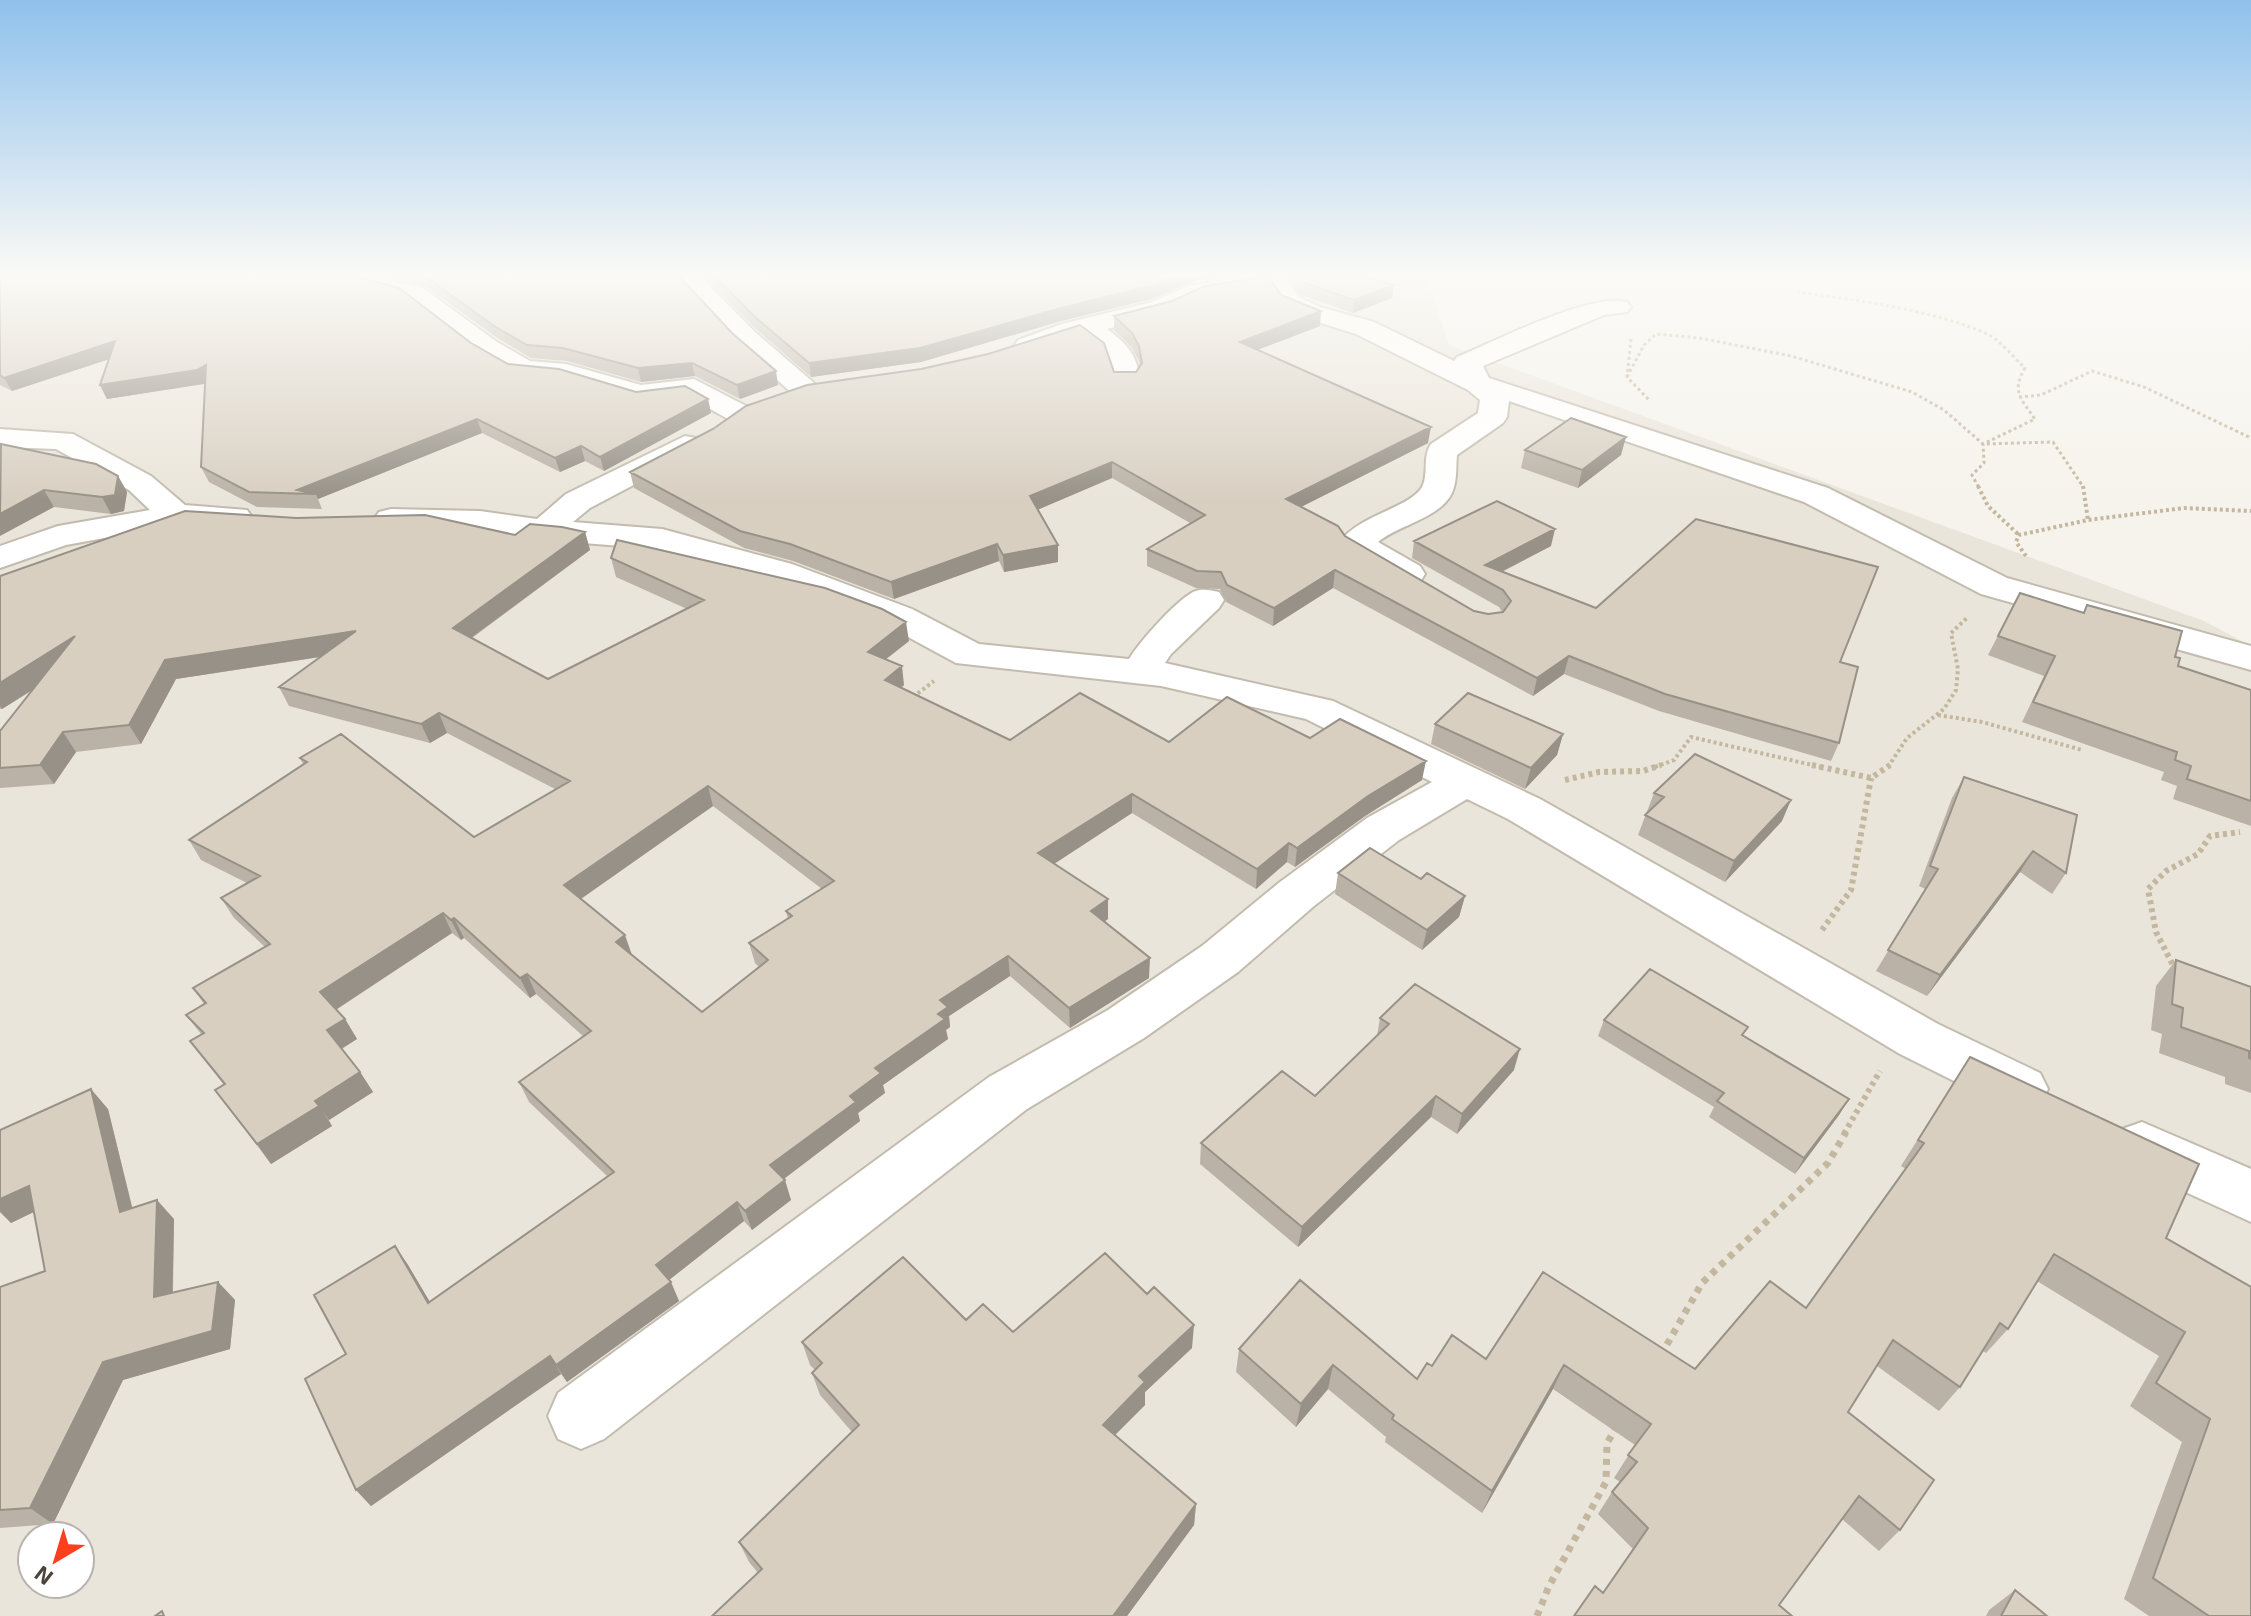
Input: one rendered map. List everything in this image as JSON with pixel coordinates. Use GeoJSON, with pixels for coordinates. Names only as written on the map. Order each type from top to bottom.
{"type":"FeatureCollection","features":[{"type":"Feature","properties":{"kind":"street"},"geometry":{"type":"LineString","coordinates":[[491,350],[524,369],[566,372],[640,394],[694,388],[771,401]]}},
{"type":"Feature","properties":{"kind":"street"},"geometry":{"type":"LineString","coordinates":[[746,350],[771,401]]}},
{"type":"Feature","properties":{"kind":"street"},"geometry":{"type":"LineString","coordinates":[[1007,352],[1012,350]]}},
{"type":"Feature","properties":{"kind":"street"},"geometry":{"type":"LineString","coordinates":[[1118,350],[1126,364],[1125,378]]}},
{"type":"Feature","properties":{"kind":"street"},"geometry":{"type":"LineString","coordinates":[[1410,350],[1478,384],[1532,399],[1816,495],[1994,586],[2027,580],[2251,658]]}},
{"type":"Feature","properties":{"kind":"street"},"geometry":{"type":"LineString","coordinates":[[1436,591],[1356,543],[1374,528],[1423,504],[1438,489],[1442,451],[1492,417],[1495,397],[1478,384],[1467,363],[1497,350]]}},
{"type":"Feature","properties":{"kind":"street"},"geometry":{"type":"LineString","coordinates":[[544,530],[578,501],[771,401],[835,385]]}},
{"type":"Feature","properties":{"kind":"street"},"geometry":{"type":"LineString","coordinates":[[0,438],[62,440],[140,483],[176,515]]}},
{"type":"Feature","properties":{"kind":"street"},"geometry":{"type":"LineString","coordinates":[[0,558],[58,536],[176,515],[274,520]]}},
{"type":"Feature","properties":{"kind":"street"},"geometry":{"type":"LineString","coordinates":[[362,520],[480,521],[544,530],[662,539],[780,571],[899,617],[970,655],[1141,672],[1319,710],[1524,809],[1938,1049],[2251,1196]]}},
{"type":"Feature","properties":{"kind":"street"},"geometry":{"type":"LineString","coordinates":[[1141,672],[1155,648],[1206,600]]}},
{"type":"Feature","properties":{"kind":"street"},"geometry":{"type":"LineString","coordinates":[[581,1416],[1008,1093],[1126,1024],[1220,959],[1297,894],[1383,829],[1466,781]]}},
{"type":"Feature","properties":{"kind":"path"},"geometry":{"type":"LineString","coordinates":[[1627,377],[1641,350]]}},
{"type":"Feature","properties":{"kind":"path"},"geometry":{"type":"LineString","coordinates":[[1758,350],[1830,366],[1912,392],[1944,410],[1983,444],[2053,442],[2062,459],[2083,480],[2088,498],[2088,520]]}},
{"type":"Feature","properties":{"kind":"path"},"geometry":{"type":"LineString","coordinates":[[1983,444],[2035,419],[2019,397],[2017,381],[2025,368],[2006,350]]}},
{"type":"Feature","properties":{"kind":"path"},"geometry":{"type":"LineString","coordinates":[[2019,397],[2041,395],[2092,371],[2144,387],[2251,435]]}},
{"type":"Feature","properties":{"kind":"path"},"geometry":{"type":"LineString","coordinates":[[1983,444],[1984,463],[1972,475],[1977,488],[1988,506],[2019,535]]}},
{"type":"Feature","properties":{"kind":"path"},"geometry":{"type":"LineString","coordinates":[[2019,535],[2088,520],[2184,508],[2251,511]]}},
{"type":"Feature","properties":{"kind":"path"},"geometry":{"type":"LineString","coordinates":[[1524,809],[1540,794],[1565,780],[1599,772],[1643,771],[1674,760],[1691,737],[1871,778],[1888,770],[1905,740],[1938,715],[1958,689],[1960,663],[1951,633],[1969,616],[2027,580],[2016,542],[2019,535]]}},
{"type":"Feature","properties":{"kind":"path"},"geometry":{"type":"LineString","coordinates":[[902,706],[970,655]]}},
{"type":"Feature","properties":{"kind":"path"},"geometry":{"type":"LineString","coordinates":[[1938,715],[1982,722],[2082,750]]}},
{"type":"Feature","properties":{"kind":"path"},"geometry":{"type":"LineString","coordinates":[[1784,960],[1816,937],[1851,890],[1871,778]]}},
{"type":"Feature","properties":{"kind":"path"},"geometry":{"type":"LineString","coordinates":[[2178,974],[2165,957],[2150,920],[2148,889],[2166,871],[2198,854],[2210,836],[2240,832]]}},
{"type":"Feature","properties":{"kind":"path"},"geometry":{"type":"LineString","coordinates":[[1657,1362],[1702,1283],[1828,1163],[1885,1063],[1938,1049]]}},
{"type":"Feature","properties":{"kind":"path"},"geometry":{"type":"LineString","coordinates":[[1537,1616],[1549,1586],[1606,1482],[1607,1443],[1621,1420]]}},
{"type":"Feature","properties":{"kind":"shaded area"},"geometry":{"type":"Polygon","coordinates":[[[0,350],[1464,350],[2204,621],[2251,646],[2251,1616],[0,1616],[0,350]]]}},
{"type":"Feature","properties":{"kind":"building"},"geometry":{"type":"Polygon","coordinates":[[[0,350],[87,350],[4,378],[0,375],[0,350]]]}},
{"type":"Feature","properties":{"kind":"building"},"geometry":{"type":"Polygon","coordinates":[[[112,350],[484,350],[508,364],[559,369],[636,392],[685,386],[708,399],[600,457],[581,446],[555,458],[477,419],[297,490],[316,494],[249,492],[201,467],[206,365],[197,370],[100,385],[112,350]]]}},
{"type":"Feature","properties":{"kind":"building"},"geometry":{"type":"Polygon","coordinates":[[[572,350],[752,350],[776,371],[737,385],[692,363],[638,368],[572,350]]]}},
{"type":"Feature","properties":{"kind":"building"},"geometry":{"type":"Polygon","coordinates":[[[794,350],[902,350],[809,363],[794,350]]]}},
{"type":"Feature","properties":{"kind":"building"},"geometry":{"type":"Polygon","coordinates":[[[999,350],[1107,350],[1114,372],[1136,372],[1142,363],[1140,350],[1259,350],[1431,427],[1286,499],[1338,526],[1345,536],[1474,611],[1488,614],[1503,612],[1511,601],[1503,590],[1414,541],[1497,501],[1555,529],[1485,565],[1596,608],[1696,519],[1878,567],[1840,662],[1858,667],[1839,743],[1665,694],[1569,656],[1537,678],[1335,570],[1274,608],[1227,585],[1221,572],[1197,571],[1147,549],[1205,515],[1112,462],[1030,496],[1058,545],[1003,555],[997,544],[891,582],[790,544],[740,531],[630,472],[713,429],[746,406],[807,385],[921,369],[999,350]]]}},
{"type":"Feature","properties":{"kind":"building"},"geometry":{"type":"Polygon","coordinates":[[[1571,418],[1626,437],[1582,470],[1525,450],[1571,418]]]}},
{"type":"Feature","properties":{"kind":"building"},"geometry":{"type":"Polygon","coordinates":[[[1,444],[96,464],[118,476],[115,495],[102,497],[44,490],[0,514],[1,444]]]}},
{"type":"Feature","properties":{"kind":"building"},"geometry":{"type":"Polygon","coordinates":[[[185,511],[296,518],[425,515],[515,535],[530,524],[562,527],[585,532],[453,628],[548,679],[704,600],[611,558],[617,540],[825,588],[882,609],[906,622],[868,652],[902,666],[885,680],[1010,740],[1080,693],[1169,742],[1227,697],[1310,738],[1340,719],[1426,761],[1368,796],[1297,848],[1289,843],[1257,869],[1132,794],[1038,853],[1108,899],[1091,911],[1150,958],[1069,1008],[1008,956],[940,1000],[948,1007],[938,1014],[945,1019],[875,1068],[881,1073],[850,1096],[856,1102],[770,1165],[785,1180],[745,1211],[737,1202],[656,1265],[671,1282],[556,1365],[550,1356],[356,1490],[305,1379],[346,1354],[314,1295],[395,1246],[428,1303],[614,1172],[519,1082],[591,1031],[527,974],[520,978],[454,918],[451,920],[443,913],[320,992],[345,1019],[327,1030],[360,1072],[315,1101],[319,1106],[257,1144],[215,1090],[225,1084],[190,1041],[204,1033],[186,1015],[206,1003],[193,988],[270,944],[221,898],[260,876],[189,840],[307,762],[300,758],[341,734],[474,837],[570,781],[439,713],[421,724],[279,687],[356,631],[165,660],[129,725],[63,732],[40,765],[0,768],[0,731],[75,636],[0,683],[0,576],[185,511]],[[708,786],[564,885],[625,935],[616,942],[702,1012],[768,960],[749,943],[792,916],[786,911],[834,881],[708,786]]]}},
{"type":"Feature","properties":{"kind":"building"},"geometry":{"type":"Polygon","coordinates":[[[2020,593],[2084,613],[2087,605],[2182,631],[2175,657],[2180,658],[2178,666],[2251,690],[2251,801],[2187,779],[2191,766],[2175,760],[2177,752],[2033,702],[2055,656],[1998,636],[2020,593]]]}},
{"type":"Feature","properties":{"kind":"building"},"geometry":{"type":"Polygon","coordinates":[[[1468,693],[1563,734],[1531,768],[1435,724],[1468,693]]]}},
{"type":"Feature","properties":{"kind":"building"},"geometry":{"type":"Polygon","coordinates":[[[1695,754],[1791,800],[1734,861],[1645,815],[1664,797],[1654,793],[1695,754]]]}},
{"type":"Feature","properties":{"kind":"building"},"geometry":{"type":"Polygon","coordinates":[[[1964,777],[2077,815],[2066,873],[2033,851],[1940,975],[1888,950],[1938,869],[1930,866],[1964,777]]]}},
{"type":"Feature","properties":{"kind":"building"},"geometry":{"type":"Polygon","coordinates":[[[1370,848],[1421,879],[1427,873],[1465,896],[1427,930],[1338,873],[1370,848]]]}},
{"type":"Feature","properties":{"kind":"building"},"geometry":{"type":"Polygon","coordinates":[[[2176,960],[2251,987],[2251,1059],[2249,1051],[2181,1027],[2183,1008],[2172,1004],[2176,960]]]}},
{"type":"Feature","properties":{"kind":"building"},"geometry":{"type":"Polygon","coordinates":[[[1650,969],[1748,1027],[1742,1035],[1849,1099],[1804,1158],[1717,1101],[1724,1093],[1604,1020],[1650,969]]]}},
{"type":"Feature","properties":{"kind":"building"},"geometry":{"type":"Polygon","coordinates":[[[1415,984],[1520,1049],[1462,1114],[1436,1096],[1302,1227],[1201,1143],[1282,1071],[1315,1096],[1389,1024],[1380,1018],[1415,984]]]}},
{"type":"Feature","properties":{"kind":"building"},"geometry":{"type":"Polygon","coordinates":[[[1970,1057],[2199,1164],[2166,1238],[2251,1287],[2251,1616],[2209,1616],[2153,1578],[2210,1419],[2156,1383],[2185,1332],[2054,1254],[2008,1329],[2000,1323],[1960,1387],[1893,1340],[1848,1412],[1934,1480],[1900,1530],[1859,1496],[1779,1605],[1792,1616],[1574,1616],[1595,1586],[1603,1593],[1648,1528],[1612,1492],[1637,1462],[1628,1455],[1651,1424],[1564,1365],[1492,1491],[1392,1419],[1394,1415],[1333,1365],[1301,1404],[1239,1349],[1300,1280],[1417,1379],[1427,1363],[1432,1366],[1452,1335],[1486,1359],[1543,1272],[1695,1369],[1770,1281],[1806,1308],[1924,1143],[1918,1140],[1970,1057]]]}},
{"type":"Feature","properties":{"kind":"building"},"geometry":{"type":"Polygon","coordinates":[[[91,1089],[120,1212],[157,1200],[154,1297],[218,1282],[212,1331],[103,1362],[30,1508],[0,1510],[0,1287],[45,1271],[29,1186],[0,1199],[0,1130],[91,1089]]]}},
{"type":"Feature","properties":{"kind":"building"},"geometry":{"type":"Polygon","coordinates":[[[1105,1253],[1147,1294],[1154,1287],[1194,1325],[1139,1376],[1145,1382],[1103,1425],[1196,1504],[1113,1616],[712,1616],[762,1569],[739,1542],[859,1425],[812,1373],[822,1363],[802,1342],[903,1257],[966,1320],[983,1304],[1013,1332],[1105,1253]]]}},
{"type":"Feature","properties":{"kind":"building"},"geometry":{"type":"Polygon","coordinates":[[[2015,1590],[2047,1616],[2001,1616],[2015,1590]]]}}]}
